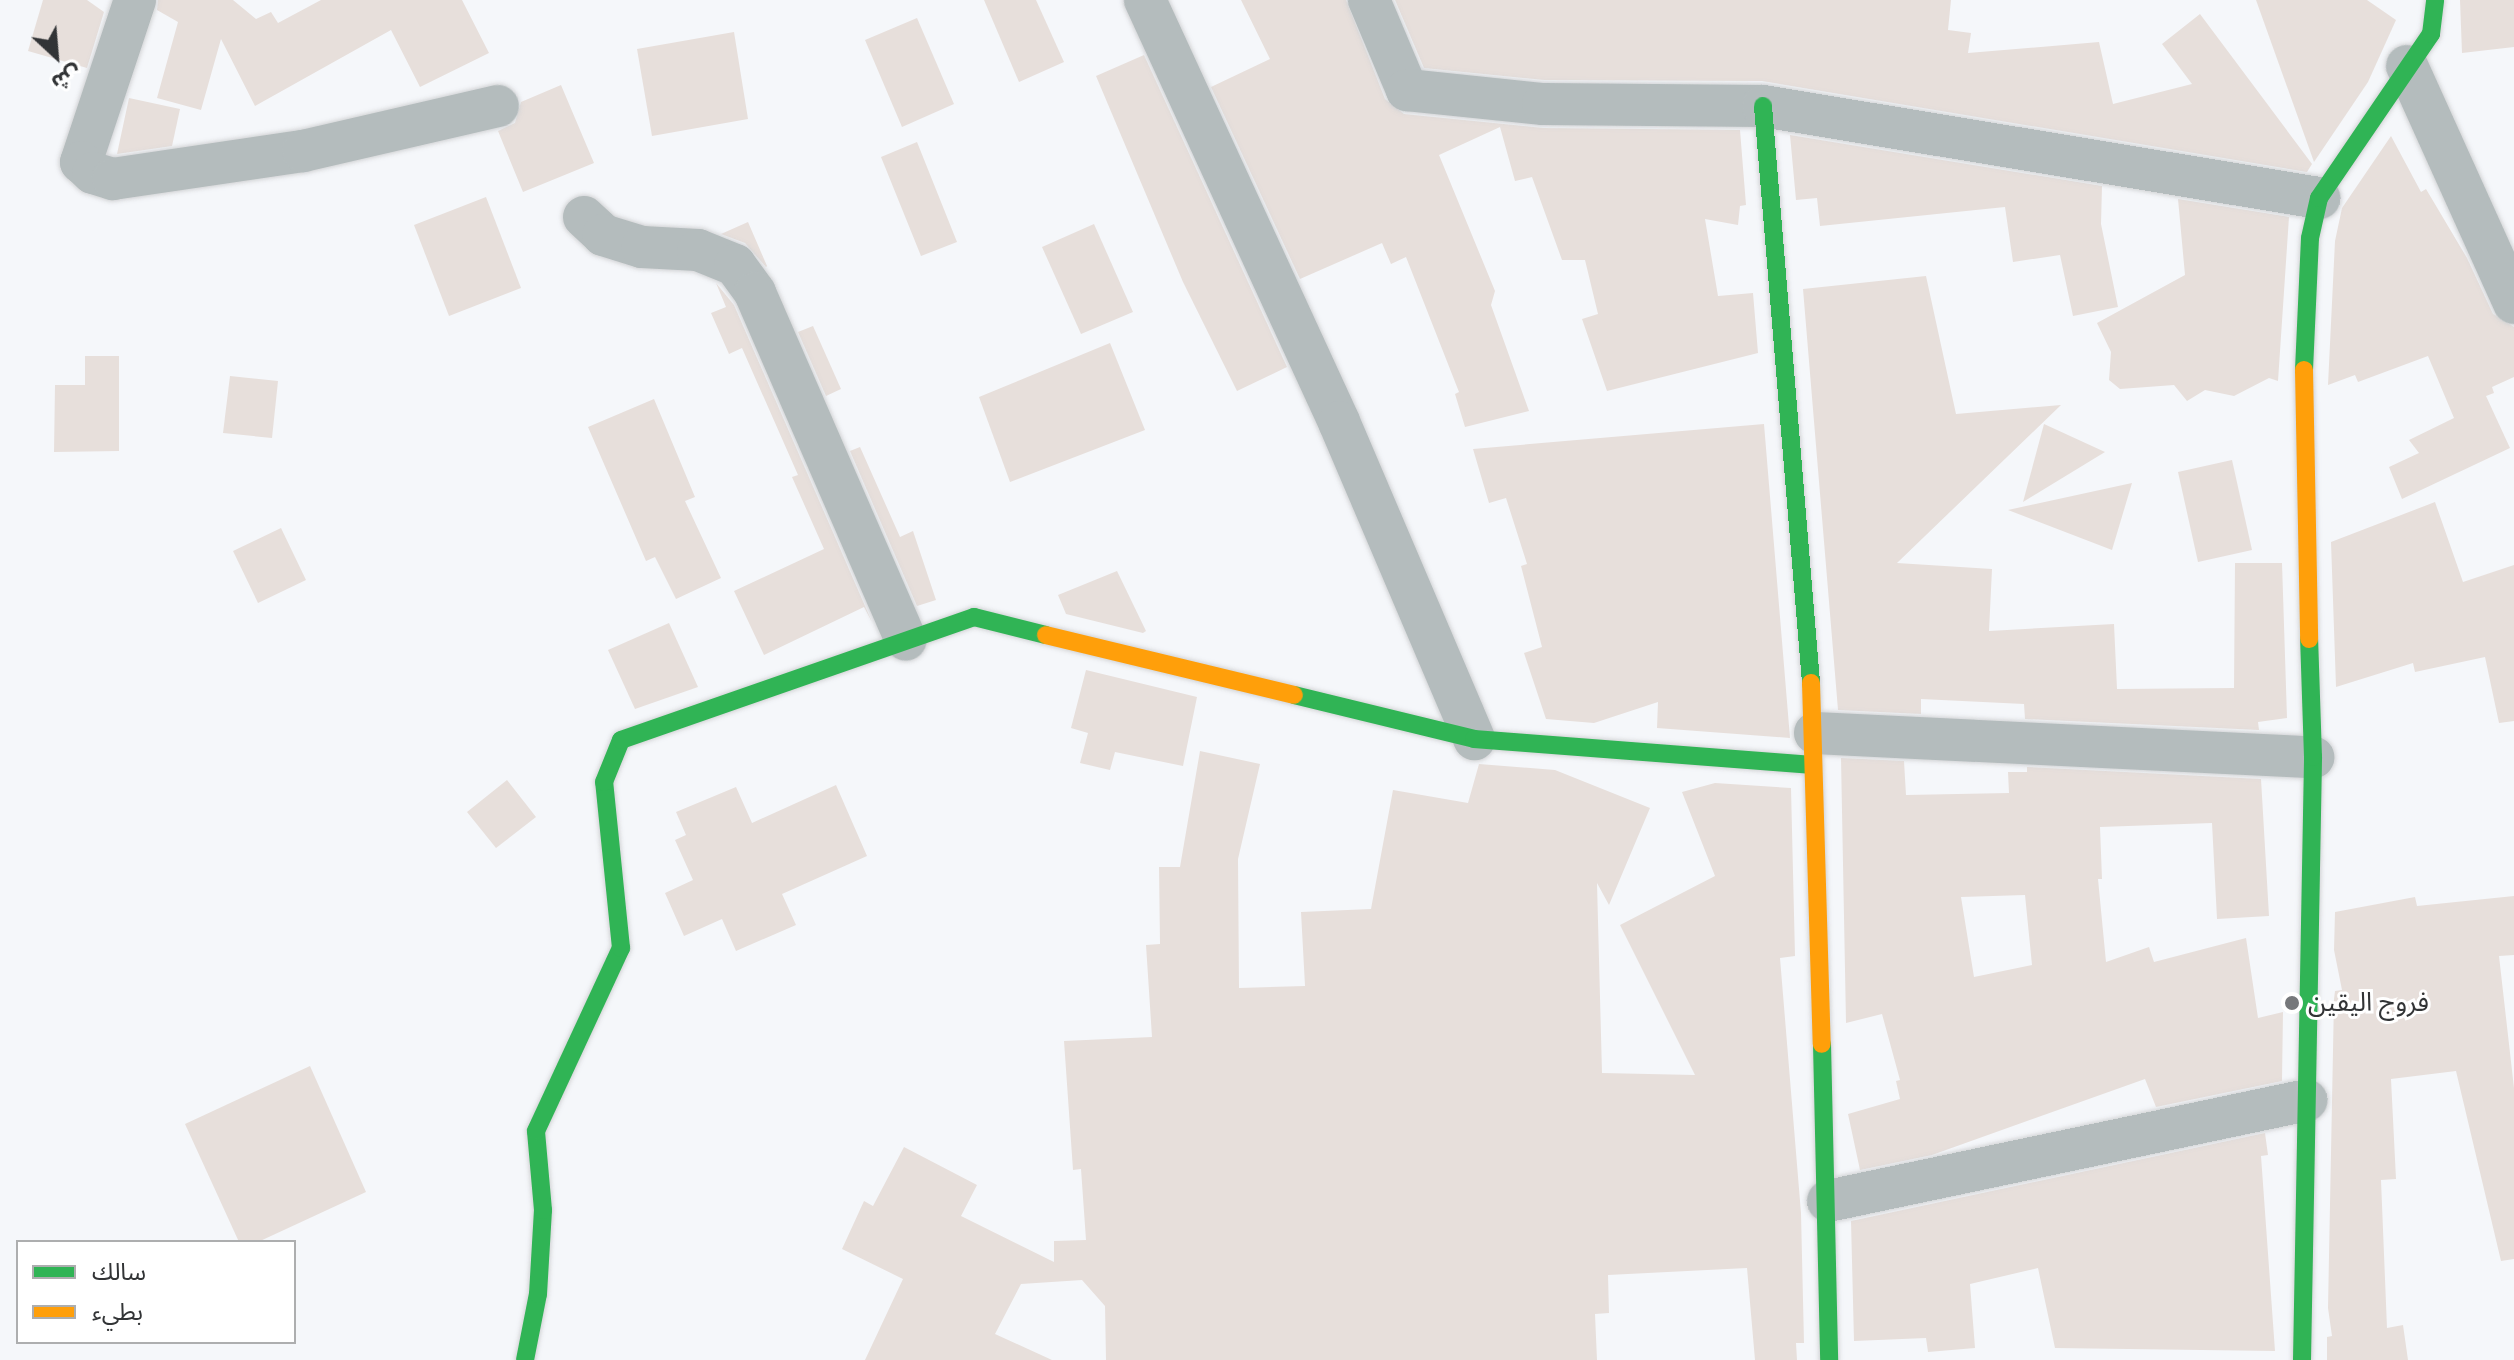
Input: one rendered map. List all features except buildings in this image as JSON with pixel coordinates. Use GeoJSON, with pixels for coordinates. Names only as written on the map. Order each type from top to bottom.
{"type":"FeatureCollection","features":[{"type":"Feature","properties":{"kind":"street"},"geometry":{"type":"LineString","coordinates":[[135,0],[81,162],[93,173],[113,179],[303,151],[498,106]]}},
{"type":"Feature","properties":{"kind":"street"},"geometry":{"type":"LineString","coordinates":[[1145,0],[1339,422],[1474,739]]}},
{"type":"Feature","properties":{"kind":"street"},"geometry":{"type":"LineString","coordinates":[[1369,0],[1407,90],[1543,104],[1763,106],[2319,198]]}},
{"type":"Feature","properties":{"kind":"street"},"geometry":{"type":"LineString","coordinates":[[2302,1360],[2313,757],[2302,405],[2310,238],[2319,198],[2431,34],[2435,0]]}},
{"type":"Feature","properties":{"kind":"street"},"geometry":{"type":"LineString","coordinates":[[2407,66],[2514,303]]}},
{"type":"Feature","properties":{"kind":"street"},"geometry":{"type":"LineString","coordinates":[[1763,106],[1814,749],[1828,1201],[1829,1360]]}},
{"type":"Feature","properties":{"kind":"street"},"geometry":{"type":"LineString","coordinates":[[584,217],[603,235],[642,247],[698,250],[735,265],[755,293],[906,640]]}},
{"type":"Feature","properties":{"kind":"street"},"geometry":{"type":"LineString","coordinates":[[525,1360],[538,1294],[543,1210],[536,1131],[621,948],[604,782],[621,740],[974,617],[1474,739],[1814,749],[2313,757]]}},
{"type":"Feature","properties":{"kind":"street"},"geometry":{"type":"LineString","coordinates":[[1828,1201],[2306,1100]]}},
{"type":"Feature","properties":{"kind":"traffic: fast"},"geometry":{"type":"LineString","coordinates":[[2304,370],[2310,238],[2319,198],[2431,34],[2435,0]]}},
{"type":"Feature","properties":{"kind":"traffic: fast"},"geometry":{"type":"LineString","coordinates":[[1763,106],[1811,683]]}},
{"type":"Feature","properties":{"kind":"traffic: fast"},"geometry":{"type":"LineString","coordinates":[[525,1360],[538,1294],[543,1210],[536,1131],[621,948],[604,782],[621,740],[974,617],[1046,635]]}},
{"type":"Feature","properties":{"kind":"traffic: fast"},"geometry":{"type":"LineString","coordinates":[[2302,1360],[2313,757],[2309,639]]}},
{"type":"Feature","properties":{"kind":"traffic: fast"},"geometry":{"type":"LineString","coordinates":[[1294,695],[1474,739],[1813,765]]}},
{"type":"Feature","properties":{"kind":"traffic: fast"},"geometry":{"type":"LineString","coordinates":[[1822,1044],[1829,1360]]}},
{"type":"Feature","properties":{"kind":"traffic: slow"},"geometry":{"type":"LineString","coordinates":[[2304,370],[2309,639]]}},
{"type":"Feature","properties":{"kind":"traffic: slow"},"geometry":{"type":"LineString","coordinates":[[1046,635],[1294,695]]}},
{"type":"Feature","properties":{"kind":"traffic: slow"},"geometry":{"type":"LineString","coordinates":[[1811,683],[1822,1044]]}},
{"type":"Feature","properties":{"kind":"place","name":"فروج اليقين"},"geometry":{"type":"Point","coordinates":[2292,1003]}}]}
